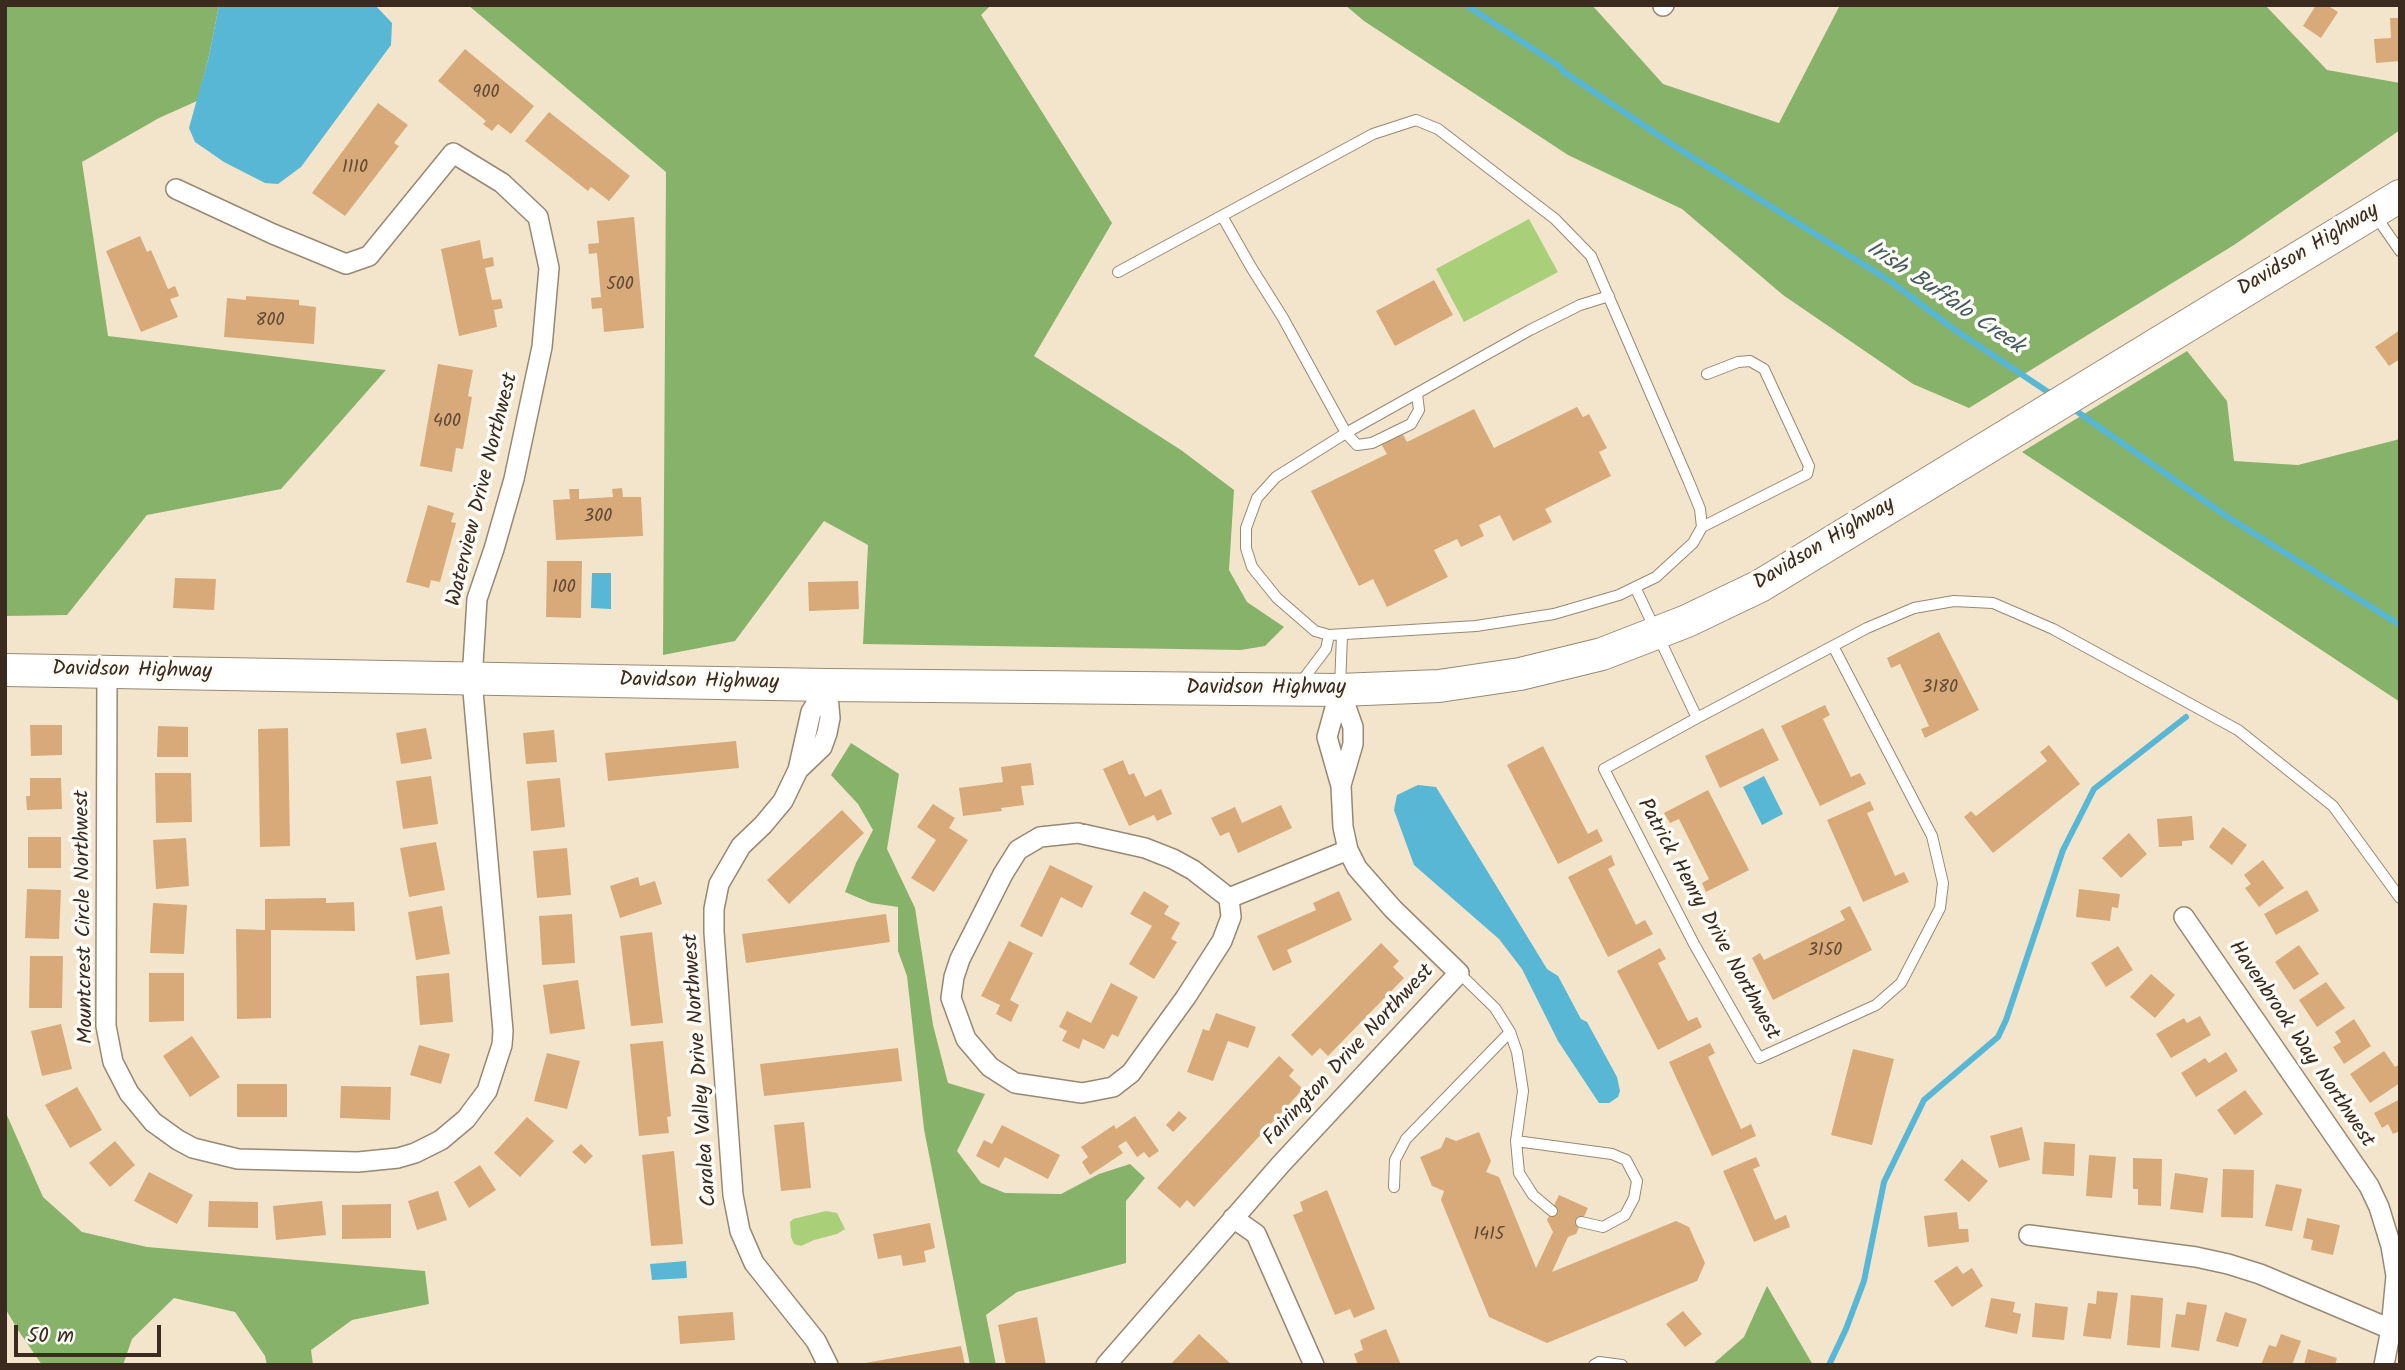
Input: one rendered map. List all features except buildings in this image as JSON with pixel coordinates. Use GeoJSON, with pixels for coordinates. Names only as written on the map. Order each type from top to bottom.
{"type":"FeatureCollection","features":[{"type":"Feature","properties":{"kind":"main road","name":"Davidson Highway"},"geometry":{"type":"LineString","coordinates":[[5,670],[472,680],[1294,690],[1439,686],[1520,674],[1602,654],[1687,621],[1760,586],[2400,195]]}},
{"type":"Feature","properties":{"kind":"street","name":"Waterview Drive Northwest"},"geometry":{"type":"LineString","coordinates":[[176,189],[346,264],[369,256],[453,153],[502,183],[538,217],[549,268],[542,347],[514,479],[477,599],[472,680]]}},
{"type":"Feature","properties":{"kind":"street","name":"Mountcrest Circle Northwest"},"geometry":{"type":"LineString","coordinates":[[107,671],[106,1026],[113,1062],[128,1093],[153,1122],[193,1147],[238,1158],[358,1162],[398,1158],[441,1140],[466,1119],[487,1090],[502,1045],[503,1031],[472,680]]}},
{"type":"Feature","properties":{"kind":"street","name":"Caralea Valley Drive Northwest"},"geometry":{"type":"LineString","coordinates":[[827,685],[830,718],[822,747],[798,770],[782,801],[763,825],[741,846],[719,884],[713,932],[733,1195],[740,1231],[754,1263],[816,1341],[828,1365]]}},
{"type":"Feature","properties":{"kind":"street","name":"Fairington Drive Northwest"},"geometry":{"type":"LineString","coordinates":[[1105,1365],[1233,1218],[1459,973],[1393,909],[1357,868],[1348,850],[1343,827],[1341,786],[1326,737],[1340,690]]}},
{"type":"Feature","properties":{"kind":"street","name":"Fairington Drive Northwest"},"geometry":{"type":"LineString","coordinates":[[1340,690],[1353,727],[1353,744],[1341,786]]}},
{"type":"Feature","properties":{"kind":"street"},"geometry":{"type":"LineString","coordinates":[[1078,833],[1145,848],[1194,870],[1229,898],[1231,917],[1222,941],[1131,1073],[1113,1087],[1082,1093],[1015,1083],[990,1067],[966,1039],[951,998],[960,959],[1018,850],[1040,837],[1078,833]]}},
{"type":"Feature","properties":{"kind":"street"},"geometry":{"type":"LineString","coordinates":[[1229,898],[1348,850]]}},
{"type":"Feature","properties":{"kind":"street","name":"Havenbrook Way Northwest"},"geometry":{"type":"LineString","coordinates":[[2184,917],[2369,1186],[2379,1207],[2391,1246],[2396,1276],[2396,1331],[2384,1365]]}},
{"type":"Feature","properties":{"kind":"street"},"geometry":{"type":"LineString","coordinates":[[1233,1218],[1256,1234],[1314,1365]]}},
{"type":"Feature","properties":{"kind":"street"},"geometry":{"type":"LineString","coordinates":[[2029,1235],[2196,1257],[2228,1264],[2273,1279],[2396,1331]]}},
{"type":"Feature","properties":{"kind":"lane"},"geometry":{"type":"LineString","coordinates":[[1118,272],[1373,134],[1416,120],[1438,129],[1555,219],[1591,256],[1689,481],[1700,509],[1702,527]]}},
{"type":"Feature","properties":{"kind":"lane"},"geometry":{"type":"LineString","coordinates":[[2373,212],[2400,251]]}},
{"type":"Feature","properties":{"kind":"lane"},"geometry":{"type":"LineString","coordinates":[[1222,216],[1283,318],[1346,433],[1357,445],[1372,443],[1411,424],[1419,410],[1417,394]]}},
{"type":"Feature","properties":{"kind":"lane"},"geometry":{"type":"LineString","coordinates":[[1609,296],[1580,305],[1346,433],[1276,477],[1257,498],[1247,528],[1246,548],[1252,567],[1277,598],[1315,631],[1342,635],[1476,626],[1554,614],[1619,595],[1656,577],[1693,543],[1702,527],[1807,474],[1809,466],[1802,449],[1769,376],[1758,364],[1750,361],[1738,362],[1707,374]]}},
{"type":"Feature","properties":{"kind":"lane"},"geometry":{"type":"LineString","coordinates":[[1635,587],[1697,718]]}},
{"type":"Feature","properties":{"kind":"lane"},"geometry":{"type":"LineString","coordinates":[[1833,646],[1914,608],[1954,601],[1993,603],[2053,629],[2238,730],[2333,806],[2400,898]]}},
{"type":"Feature","properties":{"kind":"lane"},"geometry":{"type":"LineString","coordinates":[[1294,690],[1326,649],[1329,635]]}},
{"type":"Feature","properties":{"kind":"lane"},"geometry":{"type":"LineString","coordinates":[[1340,690],[1342,635]]}},
{"type":"Feature","properties":{"kind":"lane","name":"Patrick Henry Drive Northwest"},"geometry":{"type":"LineString","coordinates":[[1833,646],[1932,836],[1943,883],[1940,908],[1901,983],[1876,1005],[1759,1058],[1688,933],[1605,769],[1833,646]]}},
{"type":"Feature","properties":{"kind":"lane"},"geometry":{"type":"LineString","coordinates":[[1459,973],[1495,1008],[1510,1032],[1517,1052],[1523,1091],[1516,1141],[1519,1173],[1533,1195],[1552,1211]]}},
{"type":"Feature","properties":{"kind":"lane"},"geometry":{"type":"LineString","coordinates":[[1394,1187],[1395,1160],[1406,1139],[1510,1032]]}},
{"type":"Feature","properties":{"kind":"lane"},"geometry":{"type":"LineString","coordinates":[[1516,1141],[1612,1154],[1626,1160],[1637,1181],[1634,1198],[1625,1215],[1603,1227],[1581,1222]]}},
{"type":"Feature","properties":{"kind":"lane"},"geometry":{"type":"LineString","coordinates":[[1594,1365],[1599,1362],[1622,1365]]}},
{"type":"Feature","properties":{"kind":"green space"},"geometry":{"type":"Polygon","coordinates":[[[5,5],[219,5],[197,101],[159,118],[82,162],[108,336],[386,370],[281,489],[147,515],[67,615],[5,616],[5,5]]]}},
{"type":"Feature","properties":{"kind":"green space"},"geometry":{"type":"Polygon","coordinates":[[[468,5],[991,5],[981,15],[1112,223],[1034,356],[1181,450],[1234,490],[1229,570],[1247,602],[1284,627],[1265,646],[1241,650],[863,644],[868,545],[824,521],[735,641],[663,655],[666,172],[468,5]]]}},
{"type":"Feature","properties":{"kind":"green space"},"geometry":{"type":"Polygon","coordinates":[[[1345,5],[1592,5],[1663,84],[1779,123],[1840,5],[2265,5],[2327,70],[2400,83],[2400,130],[2234,245],[1969,408],[1913,384],[1783,295],[1682,209],[1568,155],[1364,21],[1345,5]]]}},
{"type":"Feature","properties":{"kind":"green space"},"geometry":{"type":"Polygon","coordinates":[[[1529,219],[1558,272],[1464,322],[1436,269],[1529,219]]]}},
{"type":"Feature","properties":{"kind":"green space"},"geometry":{"type":"Polygon","coordinates":[[[2187,351],[2227,401],[2234,461],[2298,465],[2400,439],[2400,702],[2022,452],[2187,351]]]}},
{"type":"Feature","properties":{"kind":"green space"},"geometry":{"type":"Polygon","coordinates":[[[851,743],[899,774],[887,849],[915,908],[933,1025],[948,1083],[985,1094],[957,1151],[981,1183],[1005,1193],[1061,1194],[1099,1174],[1130,1164],[1145,1178],[1126,1201],[1126,1263],[1017,1292],[986,1315],[996,1365],[970,1365],[924,1129],[907,976],[898,951],[898,907],[871,903],[845,892],[873,830],[858,804],[831,775],[851,743]]]}},
{"type":"Feature","properties":{"kind":"green space"},"geometry":{"type":"Polygon","coordinates":[[[5,1088],[6,1113],[43,1197],[82,1232],[147,1247],[425,1271],[429,1304],[352,1320],[311,1350],[313,1365],[267,1365],[265,1356],[235,1312],[174,1298],[132,1339],[123,1365],[42,1365],[5,1308],[5,1088]]]}},
{"type":"Feature","properties":{"kind":"green space"},"geometry":{"type":"Polygon","coordinates":[[[826,1211],[837,1213],[845,1229],[801,1246],[794,1244],[790,1222],[826,1211]]]}},
{"type":"Feature","properties":{"kind":"green space"},"geometry":{"type":"Polygon","coordinates":[[[1767,1286],[1813,1365],[1712,1365],[1744,1337],[1767,1286]]]}},
{"type":"Feature","properties":{"kind":"water"},"geometry":{"type":"Polygon","coordinates":[[[219,5],[375,5],[392,23],[391,45],[301,167],[278,184],[265,183],[224,162],[195,142],[189,128],[209,56],[219,5]]]}},
{"type":"Feature","properties":{"kind":"water"},"geometry":{"type":"Polygon","coordinates":[[[592,573],[611,573],[611,609],[591,608],[592,573]]]}},
{"type":"Feature","properties":{"kind":"water"},"geometry":{"type":"Polygon","coordinates":[[[1764,776],[1783,814],[1762,825],[1743,787],[1764,776]]]}},
{"type":"Feature","properties":{"kind":"water"},"geometry":{"type":"Polygon","coordinates":[[[1418,785],[1436,787],[1547,969],[1558,976],[1581,1019],[1587,1022],[1617,1077],[1620,1091],[1618,1097],[1609,1103],[1599,1103],[1558,1041],[1522,969],[1499,939],[1414,865],[1394,810],[1397,795],[1418,785]]]}},
{"type":"Feature","properties":{"kind":"water"},"geometry":{"type":"Polygon","coordinates":[[[686,1261],[687,1278],[652,1280],[650,1264],[686,1261]]]}},
{"type":"Feature","properties":{"kind":"waterway","name":"Irish Buffalo Creek"},"geometry":{"type":"LineString","coordinates":[[1466,5],[1676,147],[1890,281],[1955,330],[2054,396]]}},
{"type":"Feature","properties":{"kind":"waterway","name":"Irish Buffalo Creek"},"geometry":{"type":"LineString","coordinates":[[2072,408],[2226,516],[2400,625]]}},
{"type":"Feature","properties":{"kind":"waterway"},"geometry":{"type":"LineString","coordinates":[[1829,1365],[1864,1281],[1884,1182],[1924,1100],[1998,1037],[2063,850],[2094,789],[2186,717]]}}]}
